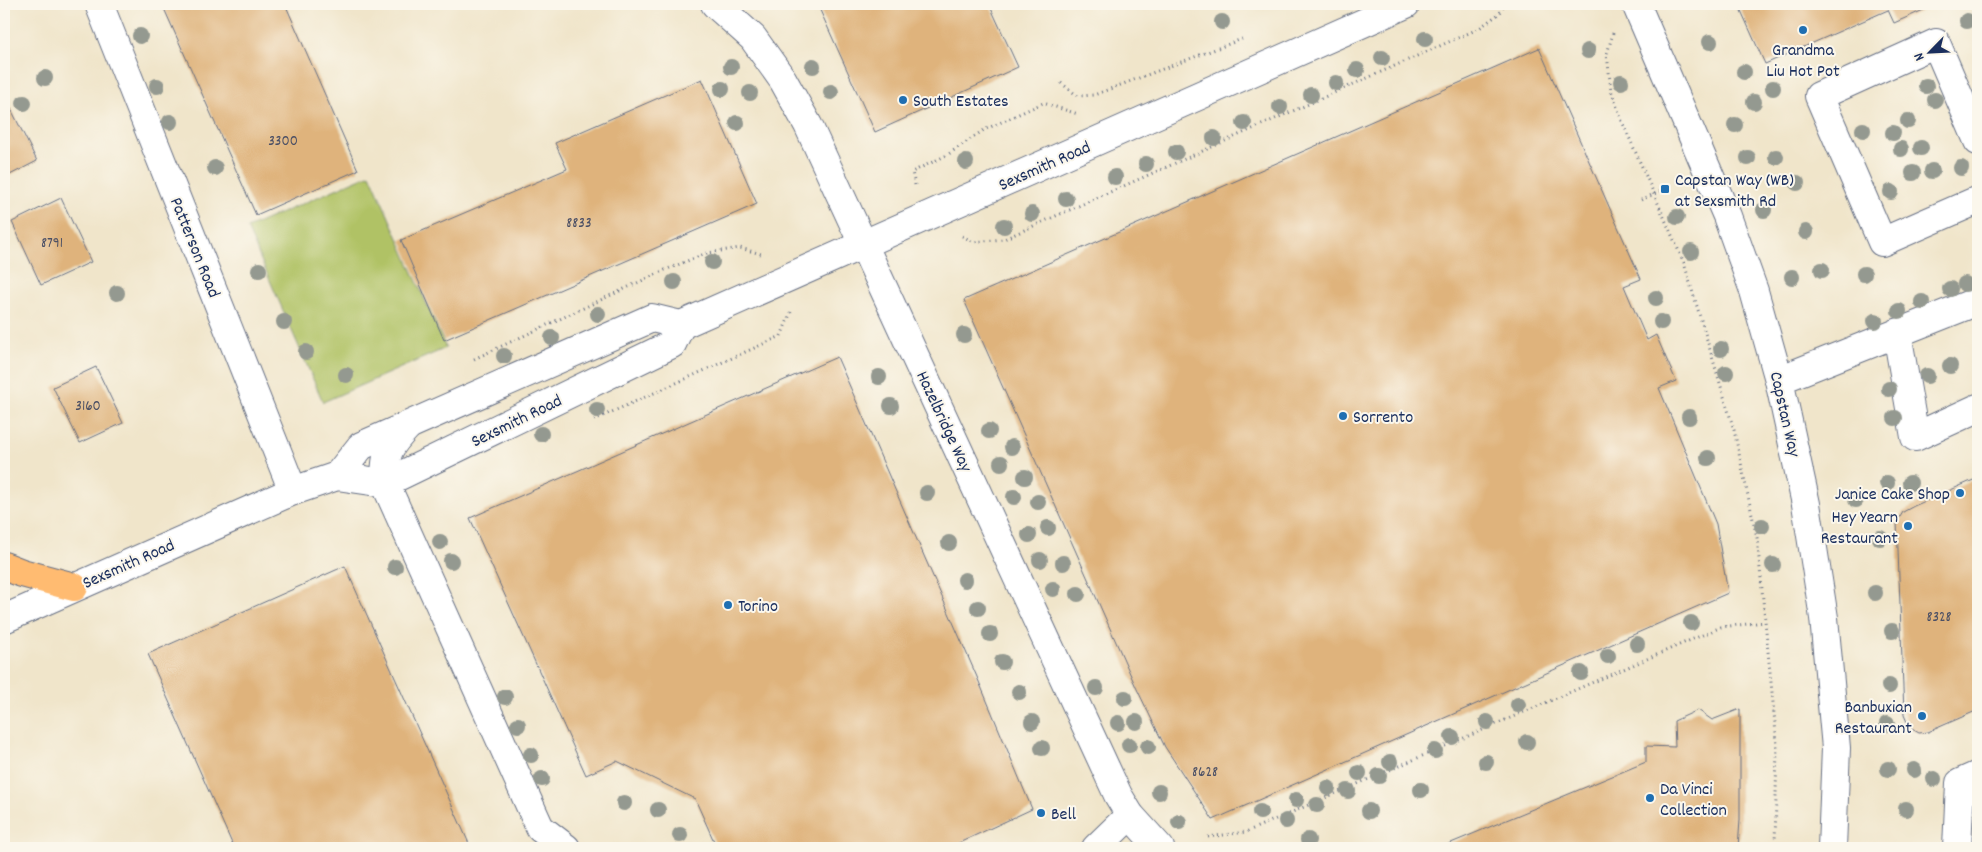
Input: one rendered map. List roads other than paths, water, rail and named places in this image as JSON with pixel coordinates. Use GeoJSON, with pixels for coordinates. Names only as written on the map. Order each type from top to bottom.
{"type":"FeatureCollection","features":[{"type":"Feature","properties":{"kind":"main road"},"geometry":{"type":"LineString","coordinates":[[4,566],[22,573],[74,586]]}},
{"type":"Feature","properties":{"kind":"street","name":"Patterson Road"},"geometry":{"type":"LineString","coordinates":[[99,4],[293,491]]}},
{"type":"Feature","properties":{"kind":"street","name":"Hazelbridge Way"},"geometry":{"type":"LineString","coordinates":[[715,4],[753,38],[783,80],[812,133],[1118,795],[1130,815],[1160,848]]}},
{"type":"Feature","properties":{"kind":"street","name":"Sexsmith Road"},"geometry":{"type":"LineString","coordinates":[[4,619],[74,586],[293,491],[337,476],[386,483],[672,344],[681,325],[1406,4]]}},
{"type":"Feature","properties":{"kind":"street","name":"Capstan Way"},"geometry":{"type":"LineString","coordinates":[[1636,4],[1727,216],[1754,291],[1779,380],[1806,504],[1824,618],[1836,748],[1832,848]]}},
{"type":"Feature","properties":{"kind":"street"},"geometry":{"type":"LineString","coordinates":[[1978,141],[1936,44],[1819,96],[1882,242],[1978,200]]}},
{"type":"Feature","properties":{"kind":"street"},"geometry":{"type":"LineString","coordinates":[[1779,380],[1978,302]]}},
{"type":"Feature","properties":{"kind":"street"},"geometry":{"type":"LineString","coordinates":[[337,476],[361,446],[652,318],[681,325]]}},
{"type":"Feature","properties":{"kind":"street"},"geometry":{"type":"LineString","coordinates":[[1897,333],[1915,437],[1978,408]]}},
{"type":"Feature","properties":{"kind":"street"},"geometry":{"type":"LineString","coordinates":[[409,425],[391,444],[385,460],[386,483],[540,828],[566,848]]}},
{"type":"Feature","properties":{"kind":"street"},"geometry":{"type":"LineString","coordinates":[[1957,848],[1960,783],[1978,775]]}},
{"type":"Feature","properties":{"kind":"street"},"geometry":{"type":"LineString","coordinates":[[1096,848],[1130,815]]}},
{"type":"Feature","properties":{"kind":"place","name":"Grandma Liu Hot Pot"},"geometry":{"type":"Point","coordinates":[1803,30]}},
{"type":"Feature","properties":{"kind":"place","name":"South Estates"},"geometry":{"type":"Point","coordinates":[903,100]}},
{"type":"Feature","properties":{"kind":"place","name":"Capstan Way (WB) at Sexsmith Rd"},"geometry":{"type":"Point","coordinates":[1665,189]}},
{"type":"Feature","properties":{"kind":"place","name":"Sorrento"},"geometry":{"type":"Point","coordinates":[1343,416]}},
{"type":"Feature","properties":{"kind":"place","name":"Janice Cake Shop"},"geometry":{"type":"Point","coordinates":[1960,493]}},
{"type":"Feature","properties":{"kind":"place","name":"Hey Yearn Restaurant"},"geometry":{"type":"Point","coordinates":[1908,526]}},
{"type":"Feature","properties":{"kind":"place","name":"Torino"},"geometry":{"type":"Point","coordinates":[728,605]}},
{"type":"Feature","properties":{"kind":"place","name":"Banbuxian Restaurant"},"geometry":{"type":"Point","coordinates":[1922,716]}},
{"type":"Feature","properties":{"kind":"place","name":"Da Vinci Collection"},"geometry":{"type":"Point","coordinates":[1650,798]}},
{"type":"Feature","properties":{"kind":"place","name":"Bell"},"geometry":{"type":"Point","coordinates":[1041,813]}}]}
